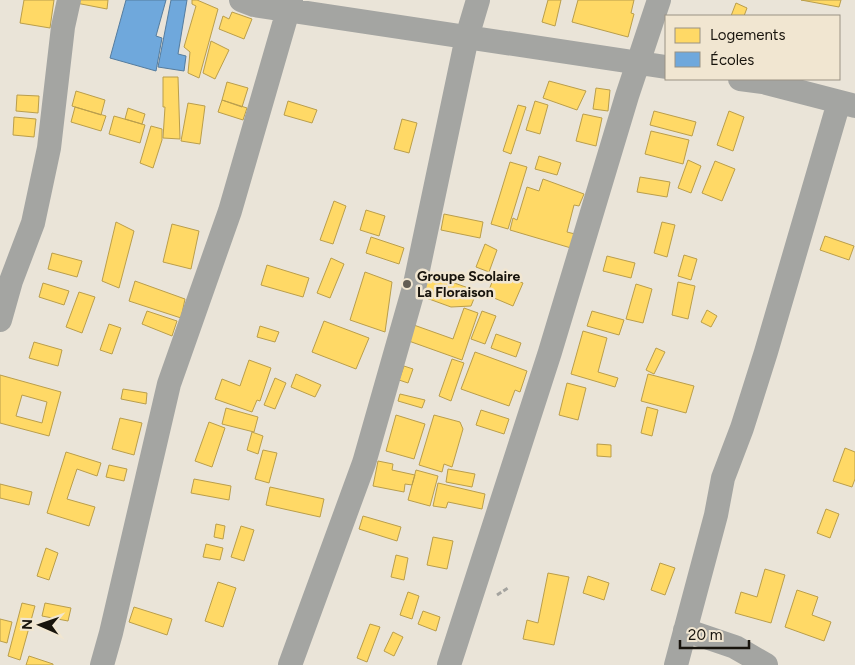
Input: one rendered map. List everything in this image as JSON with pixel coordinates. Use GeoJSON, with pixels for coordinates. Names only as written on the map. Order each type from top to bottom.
{"type":"FeatureCollection","features":[{"type":"Feature","properties":{"kind":"street"},"geometry":{"type":"LineString","coordinates":[[0,320],[33,223],[49,148],[63,27],[69,0]]}},
{"type":"Feature","properties":{"kind":"street"},"geometry":{"type":"LineString","coordinates":[[241,0],[254,5],[290,5],[467,37],[665,67]]}},
{"type":"Feature","properties":{"kind":"street"},"geometry":{"type":"LineString","coordinates":[[290,665],[364,463],[415,284],[467,37],[478,0]]}},
{"type":"Feature","properties":{"kind":"street"},"geometry":{"type":"LineString","coordinates":[[449,665],[550,352],[627,96],[659,0]]}},
{"type":"Feature","properties":{"kind":"street"},"geometry":{"type":"LineString","coordinates":[[102,665],[169,384],[230,212],[290,5]]}},
{"type":"Feature","properties":{"kind":"street"},"geometry":{"type":"LineString","coordinates":[[676,665],[716,516],[723,478],[742,428],[847,104],[763,82],[748,80]]}},
{"type":"Feature","properties":{"kind":"street"},"geometry":{"type":"LineString","coordinates":[[685,630],[735,647],[766,665]]}},
{"type":"Feature","properties":{"kind":"building: Logements"},"geometry":{"type":"Polygon","coordinates":[[[24,0],[54,0],[50,28],[20,23],[24,0]]]}},
{"type":"Feature","properties":{"kind":"building: Logements"},"geometry":{"type":"Polygon","coordinates":[[[77,0],[108,0],[107,9],[76,3],[77,0]]]}},
{"type":"Feature","properties":{"kind":"building: Logements"},"geometry":{"type":"Polygon","coordinates":[[[192,0],[197,0],[218,9],[199,78],[188,73],[190,52],[184,47],[196,6],[192,4],[192,0]]]}},
{"type":"Feature","properties":{"kind":"building: Logements"},"geometry":{"type":"Polygon","coordinates":[[[548,0],[561,0],[555,26],[542,22],[548,0]]]}},
{"type":"Feature","properties":{"kind":"building: Logements"},"geometry":{"type":"Polygon","coordinates":[[[578,0],[634,0],[631,13],[634,14],[628,37],[572,22],[578,0]]]}},
{"type":"Feature","properties":{"kind":"building: Logements"},"geometry":{"type":"Polygon","coordinates":[[[801,0],[841,0],[839,7],[801,0]]]}},
{"type":"Feature","properties":{"kind":"building: Logements"},"geometry":{"type":"Polygon","coordinates":[[[736,3],[747,8],[744,15],[731,15],[736,3]]]}},
{"type":"Feature","properties":{"kind":"building: Logements"},"geometry":{"type":"Polygon","coordinates":[[[232,12],[252,19],[244,39],[219,29],[223,16],[229,19],[232,12]]]}},
{"type":"Feature","properties":{"kind":"building: Logements"},"geometry":{"type":"Polygon","coordinates":[[[211,41],[229,50],[215,79],[203,73],[211,41]]]}},
{"type":"Feature","properties":{"kind":"building: Logements"},"geometry":{"type":"Polygon","coordinates":[[[163,77],[178,77],[180,139],[163,138],[165,107],[163,107],[163,77]]]}},
{"type":"Feature","properties":{"kind":"building: Logements"},"geometry":{"type":"Polygon","coordinates":[[[549,81],[586,91],[577,110],[543,98],[549,81]]]}},
{"type":"Feature","properties":{"kind":"building: Logements"},"geometry":{"type":"Polygon","coordinates":[[[227,82],[248,88],[242,107],[222,100],[227,82]]]}},
{"type":"Feature","properties":{"kind":"building: Logements"},"geometry":{"type":"Polygon","coordinates":[[[596,88],[610,90],[608,111],[593,109],[596,88]]]}},
{"type":"Feature","properties":{"kind":"building: Logements"},"geometry":{"type":"Polygon","coordinates":[[[76,91],[105,100],[101,115],[72,106],[76,91]]]}},
{"type":"Feature","properties":{"kind":"building: Logements"},"geometry":{"type":"Polygon","coordinates":[[[17,95],[39,96],[38,113],[16,111],[17,95]]]}},
{"type":"Feature","properties":{"kind":"building: Logements"},"geometry":{"type":"Polygon","coordinates":[[[222,100],[247,108],[243,120],[218,112],[222,100]]]}},
{"type":"Feature","properties":{"kind":"building: Logements"},"geometry":{"type":"Polygon","coordinates":[[[288,101],[317,110],[312,123],[284,115],[288,101]]]}},
{"type":"Feature","properties":{"kind":"building: Logements"},"geometry":{"type":"Polygon","coordinates":[[[535,101],[548,105],[540,134],[526,130],[535,101]]]}},
{"type":"Feature","properties":{"kind":"building: Logements"},"geometry":{"type":"Polygon","coordinates":[[[188,103],[205,106],[200,144],[181,141],[188,103]]]}},
{"type":"Feature","properties":{"kind":"building: Logements"},"geometry":{"type":"Polygon","coordinates":[[[518,105],[526,107],[511,154],[503,151],[518,105]]]}},
{"type":"Feature","properties":{"kind":"building: Logements"},"geometry":{"type":"Polygon","coordinates":[[[75,107],[106,116],[101,131],[71,122],[75,107]]]}},
{"type":"Feature","properties":{"kind":"building: Logements"},"geometry":{"type":"Polygon","coordinates":[[[128,108],[145,114],[142,124],[125,119],[128,108]]]}},
{"type":"Feature","properties":{"kind":"building: Logements"},"geometry":{"type":"Polygon","coordinates":[[[654,111],[696,122],[692,136],[650,125],[654,111]]]}},
{"type":"Feature","properties":{"kind":"building: Logements"},"geometry":{"type":"Polygon","coordinates":[[[729,111],[744,117],[733,151],[717,145],[729,111]]]}},
{"type":"Feature","properties":{"kind":"building: Logements"},"geometry":{"type":"Polygon","coordinates":[[[583,114],[602,118],[596,146],[576,141],[583,114]]]}},
{"type":"Feature","properties":{"kind":"building: Logements"},"geometry":{"type":"Polygon","coordinates":[[[114,116],[145,125],[140,143],[109,134],[114,116]]]}},
{"type":"Feature","properties":{"kind":"building: Logements"},"geometry":{"type":"Polygon","coordinates":[[[14,117],[36,119],[34,137],[13,135],[14,117]]]}},
{"type":"Feature","properties":{"kind":"building: Logements"},"geometry":{"type":"Polygon","coordinates":[[[402,119],[417,123],[409,153],[394,149],[402,119]]]}},
{"type":"Feature","properties":{"kind":"building: Logements"},"geometry":{"type":"Polygon","coordinates":[[[151,126],[162,129],[162,140],[153,168],[140,163],[151,126]]]}},
{"type":"Feature","properties":{"kind":"building: Logements"},"geometry":{"type":"Polygon","coordinates":[[[651,131],[689,140],[683,164],[645,154],[651,131]]]}},
{"type":"Feature","properties":{"kind":"building: Logements"},"geometry":{"type":"Polygon","coordinates":[[[539,156],[561,163],[557,175],[535,169],[539,156]]]}},
{"type":"Feature","properties":{"kind":"building: Logements"},"geometry":{"type":"Polygon","coordinates":[[[688,160],[701,166],[691,193],[678,188],[688,160]]]}},
{"type":"Feature","properties":{"kind":"building: Logements"},"geometry":{"type":"Polygon","coordinates":[[[715,161],[735,169],[722,201],[702,193],[715,161]]]}},
{"type":"Feature","properties":{"kind":"building: Logements"},"geometry":{"type":"Polygon","coordinates":[[[510,162],[527,167],[508,229],[491,224],[510,162]]]}},
{"type":"Feature","properties":{"kind":"building: Logements"},"geometry":{"type":"Polygon","coordinates":[[[640,177],[670,182],[667,197],[637,192],[640,177]]]}},
{"type":"Feature","properties":{"kind":"building: Logements"},"geometry":{"type":"Polygon","coordinates":[[[543,179],[584,194],[579,206],[574,205],[567,232],[575,234],[571,248],[510,230],[513,218],[517,220],[527,187],[539,191],[543,179]]]}},
{"type":"Feature","properties":{"kind":"building: Logements"},"geometry":{"type":"Polygon","coordinates":[[[334,201],[346,206],[333,244],[320,240],[334,201]]]}},
{"type":"Feature","properties":{"kind":"building: Logements"},"geometry":{"type":"Polygon","coordinates":[[[366,210],[385,216],[379,236],[360,230],[366,210]]]}},
{"type":"Feature","properties":{"kind":"building: Logements"},"geometry":{"type":"Polygon","coordinates":[[[444,214],[483,222],[480,238],[441,230],[444,214]]]}},
{"type":"Feature","properties":{"kind":"building: Logements"},"geometry":{"type":"Polygon","coordinates":[[[116,222],[134,231],[119,288],[102,281],[116,222]]]}},
{"type":"Feature","properties":{"kind":"building: Logements"},"geometry":{"type":"Polygon","coordinates":[[[662,222],[675,225],[667,257],[654,253],[662,222]]]}},
{"type":"Feature","properties":{"kind":"building: Logements"},"geometry":{"type":"Polygon","coordinates":[[[172,224],[199,231],[191,269],[163,262],[172,224]]]}},
{"type":"Feature","properties":{"kind":"building: Logements"},"geometry":{"type":"Polygon","coordinates":[[[825,236],[854,246],[849,260],[820,250],[825,236]]]}},
{"type":"Feature","properties":{"kind":"building: Logements"},"geometry":{"type":"Polygon","coordinates":[[[371,237],[404,248],[399,264],[366,253],[371,237]]]}},
{"type":"Feature","properties":{"kind":"building: Logements"},"geometry":{"type":"Polygon","coordinates":[[[485,244],[497,250],[489,272],[476,267],[485,244]]]}},
{"type":"Feature","properties":{"kind":"building: Logements"},"geometry":{"type":"Polygon","coordinates":[[[52,253],[82,261],[77,277],[48,269],[52,253]]]}},
{"type":"Feature","properties":{"kind":"building: Logements"},"geometry":{"type":"Polygon","coordinates":[[[684,255],[697,259],[691,280],[678,276],[684,255]]]}},
{"type":"Feature","properties":{"kind":"building: Logements"},"geometry":{"type":"Polygon","coordinates":[[[607,256],[635,263],[631,278],[603,271],[607,256]]]}},
{"type":"Feature","properties":{"kind":"building: Logements"},"geometry":{"type":"Polygon","coordinates":[[[331,258],[344,264],[330,298],[317,293],[331,258]]]}},
{"type":"Feature","properties":{"kind":"building: Logements"},"geometry":{"type":"Polygon","coordinates":[[[267,265],[309,278],[303,297],[261,285],[267,265]]]}},
{"type":"Feature","properties":{"kind":"building: Logements"},"geometry":{"type":"Polygon","coordinates":[[[365,272],[392,282],[385,332],[350,320],[365,272]]]}},
{"type":"Feature","properties":{"kind":"building: Logements"},"geometry":{"type":"Polygon","coordinates":[[[496,272],[523,283],[513,306],[487,295],[496,272]]]}},
{"type":"Feature","properties":{"kind":"building: Logements"},"geometry":{"type":"Polygon","coordinates":[[[426,273],[477,291],[471,306],[451,307],[418,295],[426,273]]]}},
{"type":"Feature","properties":{"kind":"building: Logements"},"geometry":{"type":"Polygon","coordinates":[[[135,281],[185,299],[181,318],[129,301],[135,281]]]}},
{"type":"Feature","properties":{"kind":"building: Logements"},"geometry":{"type":"Polygon","coordinates":[[[678,282],[695,286],[688,319],[672,315],[678,282]]]}},
{"type":"Feature","properties":{"kind":"building: Logements"},"geometry":{"type":"Polygon","coordinates":[[[43,283],[69,291],[64,305],[39,297],[43,283]]]}},
{"type":"Feature","properties":{"kind":"building: Logements"},"geometry":{"type":"Polygon","coordinates":[[[636,284],[652,289],[643,323],[626,319],[636,284]]]}},
{"type":"Feature","properties":{"kind":"building: Logements"},"geometry":{"type":"Polygon","coordinates":[[[79,292],[95,297],[82,333],[66,327],[79,292]]]}},
{"type":"Feature","properties":{"kind":"building: Logements"},"geometry":{"type":"Polygon","coordinates":[[[464,308],[478,313],[462,360],[406,340],[411,324],[453,339],[464,308]]]}},
{"type":"Feature","properties":{"kind":"building: Logements"},"geometry":{"type":"Polygon","coordinates":[[[707,310],[717,316],[711,327],[701,322],[707,310]]]}},
{"type":"Feature","properties":{"kind":"building: Logements"},"geometry":{"type":"Polygon","coordinates":[[[147,311],[177,321],[172,336],[142,324],[147,311]]]}},
{"type":"Feature","properties":{"kind":"building: Logements"},"geometry":{"type":"Polygon","coordinates":[[[482,311],[496,316],[485,344],[471,339],[482,311]]]}},
{"type":"Feature","properties":{"kind":"building: Logements"},"geometry":{"type":"Polygon","coordinates":[[[592,311],[624,320],[619,335],[587,326],[592,311]]]}},
{"type":"Feature","properties":{"kind":"building: Logements"},"geometry":{"type":"Polygon","coordinates":[[[324,321],[369,338],[356,369],[312,352],[324,321]]]}},
{"type":"Feature","properties":{"kind":"building: Logements"},"geometry":{"type":"Polygon","coordinates":[[[109,324],[121,328],[112,354],[100,350],[109,324]]]}},
{"type":"Feature","properties":{"kind":"building: Logements"},"geometry":{"type":"Polygon","coordinates":[[[260,326],[279,332],[275,342],[257,337],[260,326]]]}},
{"type":"Feature","properties":{"kind":"building: Logements"},"geometry":{"type":"Polygon","coordinates":[[[583,331],[607,338],[598,372],[618,378],[615,387],[571,374],[583,331]]]}},
{"type":"Feature","properties":{"kind":"building: Logements"},"geometry":{"type":"Polygon","coordinates":[[[496,334],[521,343],[516,357],[491,348],[496,334]]]}},
{"type":"Feature","properties":{"kind":"building: Logements"},"geometry":{"type":"Polygon","coordinates":[[[34,342],[62,350],[58,366],[29,358],[34,342]]]}},
{"type":"Feature","properties":{"kind":"building: Logements"},"geometry":{"type":"Polygon","coordinates":[[[656,348],[665,352],[654,374],[646,370],[656,348]]]}},
{"type":"Feature","properties":{"kind":"building: Logements"},"geometry":{"type":"Polygon","coordinates":[[[475,352],[527,371],[520,392],[515,390],[509,406],[461,389],[475,352]]]}},
{"type":"Feature","properties":{"kind":"building: Logements"},"geometry":{"type":"Polygon","coordinates":[[[452,359],[464,363],[451,401],[439,396],[452,359]]]}},
{"type":"Feature","properties":{"kind":"building: Logements"},"geometry":{"type":"Polygon","coordinates":[[[249,360],[271,368],[260,401],[257,400],[252,412],[215,399],[222,379],[240,386],[249,360]]]}},
{"type":"Feature","properties":{"kind":"building: Logements"},"geometry":{"type":"Polygon","coordinates":[[[404,366],[413,369],[408,383],[399,380],[404,366]]]}},
{"type":"Feature","properties":{"kind":"building: Logements"},"geometry":{"type":"Polygon","coordinates":[[[296,374],[321,385],[315,397],[291,387],[296,374]]]}},
{"type":"Feature","properties":{"kind":"building: Logements"},"geometry":{"type":"Polygon","coordinates":[[[648,374],[694,386],[686,413],[641,401],[648,374]]]}},
{"type":"Feature","properties":{"kind":"building: Logements"},"geometry":{"type":"Polygon","coordinates":[[[0,375],[61,392],[49,436],[0,423],[0,375]],[[22,395],[16,416],[42,423],[47,402],[22,395]]]}},
{"type":"Feature","properties":{"kind":"building: Logements"},"geometry":{"type":"Polygon","coordinates":[[[275,378],[286,383],[275,409],[264,405],[275,378]]]}},
{"type":"Feature","properties":{"kind":"building: Logements"},"geometry":{"type":"Polygon","coordinates":[[[567,383],[586,388],[578,420],[559,415],[567,383]]]}},
{"type":"Feature","properties":{"kind":"building: Logements"},"geometry":{"type":"Polygon","coordinates":[[[123,389],[147,393],[146,404],[121,399],[123,389]]]}},
{"type":"Feature","properties":{"kind":"building: Logements"},"geometry":{"type":"Polygon","coordinates":[[[400,394],[425,400],[422,408],[398,401],[400,394]]]}},
{"type":"Feature","properties":{"kind":"building: Logements"},"geometry":{"type":"Polygon","coordinates":[[[647,407],[658,410],[652,436],[641,433],[647,407]]]}},
{"type":"Feature","properties":{"kind":"building: Logements"},"geometry":{"type":"Polygon","coordinates":[[[226,408],[258,417],[254,432],[222,424],[226,408]]]}},
{"type":"Feature","properties":{"kind":"building: Logements"},"geometry":{"type":"Polygon","coordinates":[[[481,410],[509,419],[504,434],[476,425],[481,410]]]}},
{"type":"Feature","properties":{"kind":"building: Logements"},"geometry":{"type":"Polygon","coordinates":[[[396,415],[425,424],[414,459],[386,451],[396,415]]]}},
{"type":"Feature","properties":{"kind":"building: Logements"},"geometry":{"type":"Polygon","coordinates":[[[434,415],[460,422],[463,429],[452,467],[444,464],[442,472],[419,465],[434,415]]]}},
{"type":"Feature","properties":{"kind":"building: Logements"},"geometry":{"type":"Polygon","coordinates":[[[120,418],[142,423],[134,455],[112,449],[120,418]]]}},
{"type":"Feature","properties":{"kind":"building: Logements"},"geometry":{"type":"Polygon","coordinates":[[[209,422],[225,428],[212,467],[195,461],[209,422]]]}},
{"type":"Feature","properties":{"kind":"building: Logements"},"geometry":{"type":"Polygon","coordinates":[[[252,432],[263,436],[258,454],[247,450],[252,432]]]}},
{"type":"Feature","properties":{"kind":"building: Logements"},"geometry":{"type":"Polygon","coordinates":[[[597,444],[611,445],[611,457],[597,456],[597,444]]]}},
{"type":"Feature","properties":{"kind":"building: Logements"},"geometry":{"type":"Polygon","coordinates":[[[845,448],[855,452],[855,479],[852,487],[833,481],[845,448]]]}},
{"type":"Feature","properties":{"kind":"building: Logements"},"geometry":{"type":"Polygon","coordinates":[[[263,450],[277,453],[269,483],[255,479],[263,450]]]}},
{"type":"Feature","properties":{"kind":"building: Logements"},"geometry":{"type":"Polygon","coordinates":[[[66,452],[101,463],[97,476],[77,469],[67,499],[95,507],[89,526],[47,513],[66,452]]]}},
{"type":"Feature","properties":{"kind":"building: Logements"},"geometry":{"type":"Polygon","coordinates":[[[378,461],[393,464],[392,470],[415,475],[412,485],[405,484],[404,492],[373,486],[378,461]]]}},
{"type":"Feature","properties":{"kind":"building: Logements"},"geometry":{"type":"Polygon","coordinates":[[[109,465],[127,469],[124,481],[106,477],[109,465]]]}},
{"type":"Feature","properties":{"kind":"building: Logements"},"geometry":{"type":"Polygon","coordinates":[[[448,469],[475,474],[472,487],[446,482],[448,469]]]}},
{"type":"Feature","properties":{"kind":"building: Logements"},"geometry":{"type":"Polygon","coordinates":[[[416,470],[438,476],[430,506],[408,500],[416,470]]]}},
{"type":"Feature","properties":{"kind":"building: Logements"},"geometry":{"type":"Polygon","coordinates":[[[194,479],[231,486],[229,500],[191,493],[194,479]]]}},
{"type":"Feature","properties":{"kind":"building: Logements"},"geometry":{"type":"Polygon","coordinates":[[[438,483],[485,494],[482,509],[448,502],[446,508],[433,506],[438,483]]]}},
{"type":"Feature","properties":{"kind":"building: Logements"},"geometry":{"type":"Polygon","coordinates":[[[0,484],[32,492],[29,505],[0,498],[0,484]]]}},
{"type":"Feature","properties":{"kind":"building: Logements"},"geometry":{"type":"Polygon","coordinates":[[[270,487],[324,499],[320,517],[266,505],[270,487]]]}},
{"type":"Feature","properties":{"kind":"building: Logements"},"geometry":{"type":"Polygon","coordinates":[[[826,509],[839,514],[830,538],[817,533],[826,509]]]}},
{"type":"Feature","properties":{"kind":"building: Logements"},"geometry":{"type":"Polygon","coordinates":[[[363,516],[401,527],[397,541],[359,529],[363,516]]]}},
{"type":"Feature","properties":{"kind":"building: Logements"},"geometry":{"type":"Polygon","coordinates":[[[216,524],[225,526],[223,539],[214,537],[216,524]]]}},
{"type":"Feature","properties":{"kind":"building: Logements"},"geometry":{"type":"Polygon","coordinates":[[[241,526],[254,530],[244,561],[231,557],[241,526]]]}},
{"type":"Feature","properties":{"kind":"building: Logements"},"geometry":{"type":"Polygon","coordinates":[[[433,537],[453,541],[447,569],[427,565],[433,537]]]}},
{"type":"Feature","properties":{"kind":"building: Logements"},"geometry":{"type":"Polygon","coordinates":[[[206,544],[223,548],[220,560],[203,557],[206,544]]]}},
{"type":"Feature","properties":{"kind":"building: Logements"},"geometry":{"type":"Polygon","coordinates":[[[46,548],[58,553],[49,580],[37,576],[46,548]]]}},
{"type":"Feature","properties":{"kind":"building: Logements"},"geometry":{"type":"Polygon","coordinates":[[[396,555],[408,558],[404,580],[391,577],[396,555]]]}},
{"type":"Feature","properties":{"kind":"building: Logements"},"geometry":{"type":"Polygon","coordinates":[[[660,563],[675,568],[665,595],[651,590],[660,563]]]}},
{"type":"Feature","properties":{"kind":"building: Logements"},"geometry":{"type":"Polygon","coordinates":[[[765,569],[785,575],[771,623],[735,613],[741,592],[757,597],[765,569]]]}},
{"type":"Feature","properties":{"kind":"building: Logements"},"geometry":{"type":"Polygon","coordinates":[[[548,573],[569,577],[554,645],[523,639],[527,620],[538,623],[548,573]]]}},
{"type":"Feature","properties":{"kind":"building: Logements"},"geometry":{"type":"Polygon","coordinates":[[[588,576],[609,583],[604,600],[583,593],[588,576]]]}},
{"type":"Feature","properties":{"kind":"building: Logements"},"geometry":{"type":"Polygon","coordinates":[[[218,582],[236,588],[223,627],[205,621],[218,582]]]}},
{"type":"Feature","properties":{"kind":"building: Logements"},"geometry":{"type":"Polygon","coordinates":[[[797,590],[818,597],[812,615],[831,622],[824,641],[785,627],[797,590]]]}},
{"type":"Feature","properties":{"kind":"building: Logements"},"geometry":{"type":"Polygon","coordinates":[[[408,592],[419,596],[412,619],[400,615],[408,592]]]}},
{"type":"Feature","properties":{"kind":"building: Logements"},"geometry":{"type":"Polygon","coordinates":[[[22,603],[35,606],[20,660],[8,656],[22,603]]]}},
{"type":"Feature","properties":{"kind":"building: Logements"},"geometry":{"type":"Polygon","coordinates":[[[45,603],[71,608],[68,621],[42,616],[45,603]]]}},
{"type":"Feature","properties":{"kind":"building: Logements"},"geometry":{"type":"Polygon","coordinates":[[[134,607],[172,619],[167,635],[129,622],[134,607]]]}},
{"type":"Feature","properties":{"kind":"building: Logements"},"geometry":{"type":"Polygon","coordinates":[[[423,611],[440,617],[436,631],[418,624],[423,611]]]}},
{"type":"Feature","properties":{"kind":"building: Logements"},"geometry":{"type":"Polygon","coordinates":[[[0,619],[12,622],[7,643],[0,641],[0,619]]]}},
{"type":"Feature","properties":{"kind":"building: Logements"},"geometry":{"type":"Polygon","coordinates":[[[370,624],[380,627],[367,662],[357,658],[370,624]]]}},
{"type":"Feature","properties":{"kind":"building: Logements"},"geometry":{"type":"Polygon","coordinates":[[[393,632],[403,637],[394,656],[384,651],[393,632]]]}},
{"type":"Feature","properties":{"kind":"building: Logements"},"geometry":{"type":"Polygon","coordinates":[[[29,656],[53,664],[53,665],[26,665],[29,656]]]}},
{"type":"Feature","properties":{"kind":"building: Écoles"},"geometry":{"type":"Polygon","coordinates":[[[126,0],[166,0],[156,36],[162,38],[156,71],[110,58],[126,0]]]}},
{"type":"Feature","properties":{"kind":"building: Écoles"},"geometry":{"type":"Polygon","coordinates":[[[171,0],[187,0],[178,54],[186,56],[184,71],[158,67],[171,0]]]}},
{"type":"Feature","properties":{"kind":"place","name":"Groupe Scolaire La Floraison"},"geometry":{"type":"Point","coordinates":[407,284]}}]}
